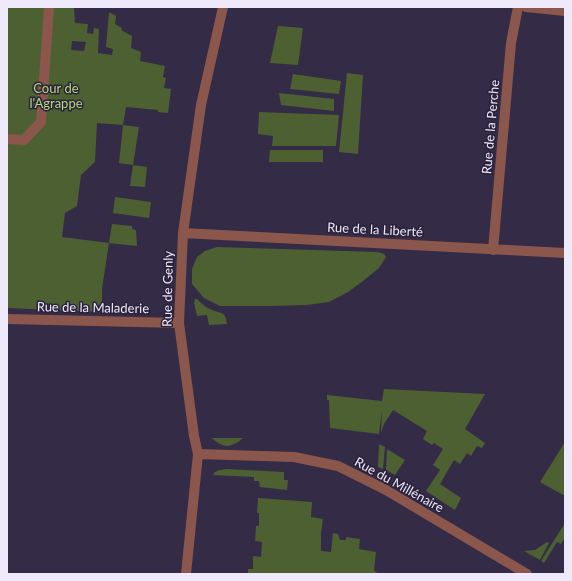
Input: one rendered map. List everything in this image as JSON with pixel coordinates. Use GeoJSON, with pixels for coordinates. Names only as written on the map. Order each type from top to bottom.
{"type":"FeatureCollection","features":[{"type":"Feature","properties":{"kind":"street"},"geometry":{"type":"LineString","coordinates":[[7,139],[24,140],[41,122],[49,7]]}},
{"type":"Feature","properties":{"kind":"street","name":"Rue de Genly"},"geometry":{"type":"LineString","coordinates":[[186,574],[198,454],[194,436],[179,323],[183,233],[201,105],[223,7]]}},
{"type":"Feature","properties":{"kind":"street","name":"Rue de la Perche"},"geometry":{"type":"LineString","coordinates":[[492,250],[511,43],[518,7]]}},
{"type":"Feature","properties":{"kind":"street"},"geometry":{"type":"LineString","coordinates":[[526,7],[565,11]]}},
{"type":"Feature","properties":{"kind":"street","name":"Rue de la Liberté"},"geometry":{"type":"LineString","coordinates":[[183,233],[565,254]]}},
{"type":"Feature","properties":{"kind":"street","name":"Rue de la Maladerie"},"geometry":{"type":"LineString","coordinates":[[7,319],[179,323]]}},
{"type":"Feature","properties":{"kind":"street","name":"Rue du Millénaire"},"geometry":{"type":"LineString","coordinates":[[198,454],[294,457],[338,466],[386,490],[526,574]]}},
{"type":"Feature","properties":{"kind":"green space","name":"Cour de l'Agrappe"},"geometry":{"type":"Polygon","coordinates":[[[7,7],[74,7],[75,23],[88,24],[87,33],[93,34],[94,28],[99,29],[98,53],[112,55],[113,49],[106,47],[109,12],[116,16],[115,24],[122,28],[121,30],[132,36],[131,48],[141,52],[140,61],[165,66],[163,77],[166,78],[164,88],[171,89],[168,113],[158,112],[158,110],[126,107],[123,125],[97,123],[95,162],[81,175],[77,206],[65,213],[62,237],[109,243],[102,289],[102,312],[7,308],[7,7]],[[72,41],[71,50],[84,51],[86,42],[72,41]]]}},
{"type":"Feature","properties":{"kind":"green space"},"geometry":{"type":"Polygon","coordinates":[[[278,26],[303,28],[298,65],[270,63],[278,26]]]}},
{"type":"Feature","properties":{"kind":"green space"},"geometry":{"type":"Polygon","coordinates":[[[347,73],[363,75],[358,154],[339,152],[347,73]]]}},
{"type":"Feature","properties":{"kind":"green space"},"geometry":{"type":"Polygon","coordinates":[[[293,74],[341,81],[339,94],[290,89],[293,74]]]}},
{"type":"Feature","properties":{"kind":"green space"},"geometry":{"type":"Polygon","coordinates":[[[279,93],[334,99],[334,111],[281,105],[279,93]]]}},
{"type":"Feature","properties":{"kind":"green space"},"geometry":{"type":"Polygon","coordinates":[[[259,112],[339,115],[336,146],[272,146],[273,136],[258,134],[259,112]]]}},
{"type":"Feature","properties":{"kind":"green space"},"geometry":{"type":"Polygon","coordinates":[[[123,125],[139,127],[133,165],[119,163],[123,125]]]}},
{"type":"Feature","properties":{"kind":"green space"},"geometry":{"type":"Polygon","coordinates":[[[270,150],[323,150],[323,162],[269,162],[270,150]]]}},
{"type":"Feature","properties":{"kind":"green space"},"geometry":{"type":"Polygon","coordinates":[[[133,165],[147,167],[145,187],[130,186],[133,165]]]}},
{"type":"Feature","properties":{"kind":"green space"},"geometry":{"type":"Polygon","coordinates":[[[115,197],[151,202],[149,218],[113,213],[115,197]]]}},
{"type":"Feature","properties":{"kind":"green space"},"geometry":{"type":"Polygon","coordinates":[[[112,224],[132,226],[132,229],[136,230],[137,246],[109,243],[112,224]]]}},
{"type":"Feature","properties":{"kind":"green space"},"geometry":{"type":"Polygon","coordinates":[[[217,247],[378,252],[384,254],[386,257],[379,268],[363,281],[348,292],[329,302],[307,305],[220,306],[204,298],[192,284],[192,269],[197,257],[205,251],[217,247]]]}},
{"type":"Feature","properties":{"kind":"green space"},"geometry":{"type":"Polygon","coordinates":[[[195,299],[208,308],[224,314],[227,324],[209,325],[207,315],[197,316],[194,303],[195,299]]]}},
{"type":"Feature","properties":{"kind":"green space"},"geometry":{"type":"Polygon","coordinates":[[[384,389],[485,394],[465,429],[485,443],[482,448],[477,446],[471,456],[467,453],[460,464],[454,460],[440,484],[461,498],[455,510],[426,491],[440,470],[433,465],[443,449],[434,443],[432,445],[423,439],[427,431],[393,410],[384,424],[381,433],[382,410],[379,434],[330,428],[329,400],[327,400],[327,395],[382,401],[384,389]]]}},
{"type":"Feature","properties":{"kind":"green space"},"geometry":{"type":"Polygon","coordinates":[[[212,438],[243,438],[235,444],[228,446],[216,442],[212,438]]]}},
{"type":"Feature","properties":{"kind":"green space"},"geometry":{"type":"Polygon","coordinates":[[[565,442],[565,496],[540,482],[565,442]]]}},
{"type":"Feature","properties":{"kind":"green space"},"geometry":{"type":"Polygon","coordinates":[[[379,444],[385,447],[383,469],[378,467],[379,444]]]}},
{"type":"Feature","properties":{"kind":"green space"},"geometry":{"type":"Polygon","coordinates":[[[387,449],[405,460],[395,475],[386,470],[387,449]]]}},
{"type":"Feature","properties":{"kind":"green space"},"geometry":{"type":"Polygon","coordinates":[[[226,469],[284,472],[284,480],[288,480],[287,490],[260,487],[259,481],[254,481],[254,477],[213,475],[217,471],[226,469]]]}},
{"type":"Feature","properties":{"kind":"green space"},"geometry":{"type":"Polygon","coordinates":[[[258,498],[312,502],[311,517],[323,519],[321,551],[331,552],[333,533],[338,534],[340,540],[346,540],[346,537],[360,539],[359,549],[376,552],[374,570],[378,574],[248,574],[248,569],[253,569],[253,556],[261,557],[262,542],[255,541],[256,526],[259,526],[259,513],[257,513],[258,498]]]}},
{"type":"Feature","properties":{"kind":"green space"},"geometry":{"type":"Polygon","coordinates":[[[565,523],[565,538],[561,544],[557,542],[544,563],[541,561],[565,523]]]}},
{"type":"Feature","properties":{"kind":"green space"},"geometry":{"type":"Polygon","coordinates":[[[547,542],[549,543],[540,560],[524,551],[535,550],[547,542]]]}}]}
